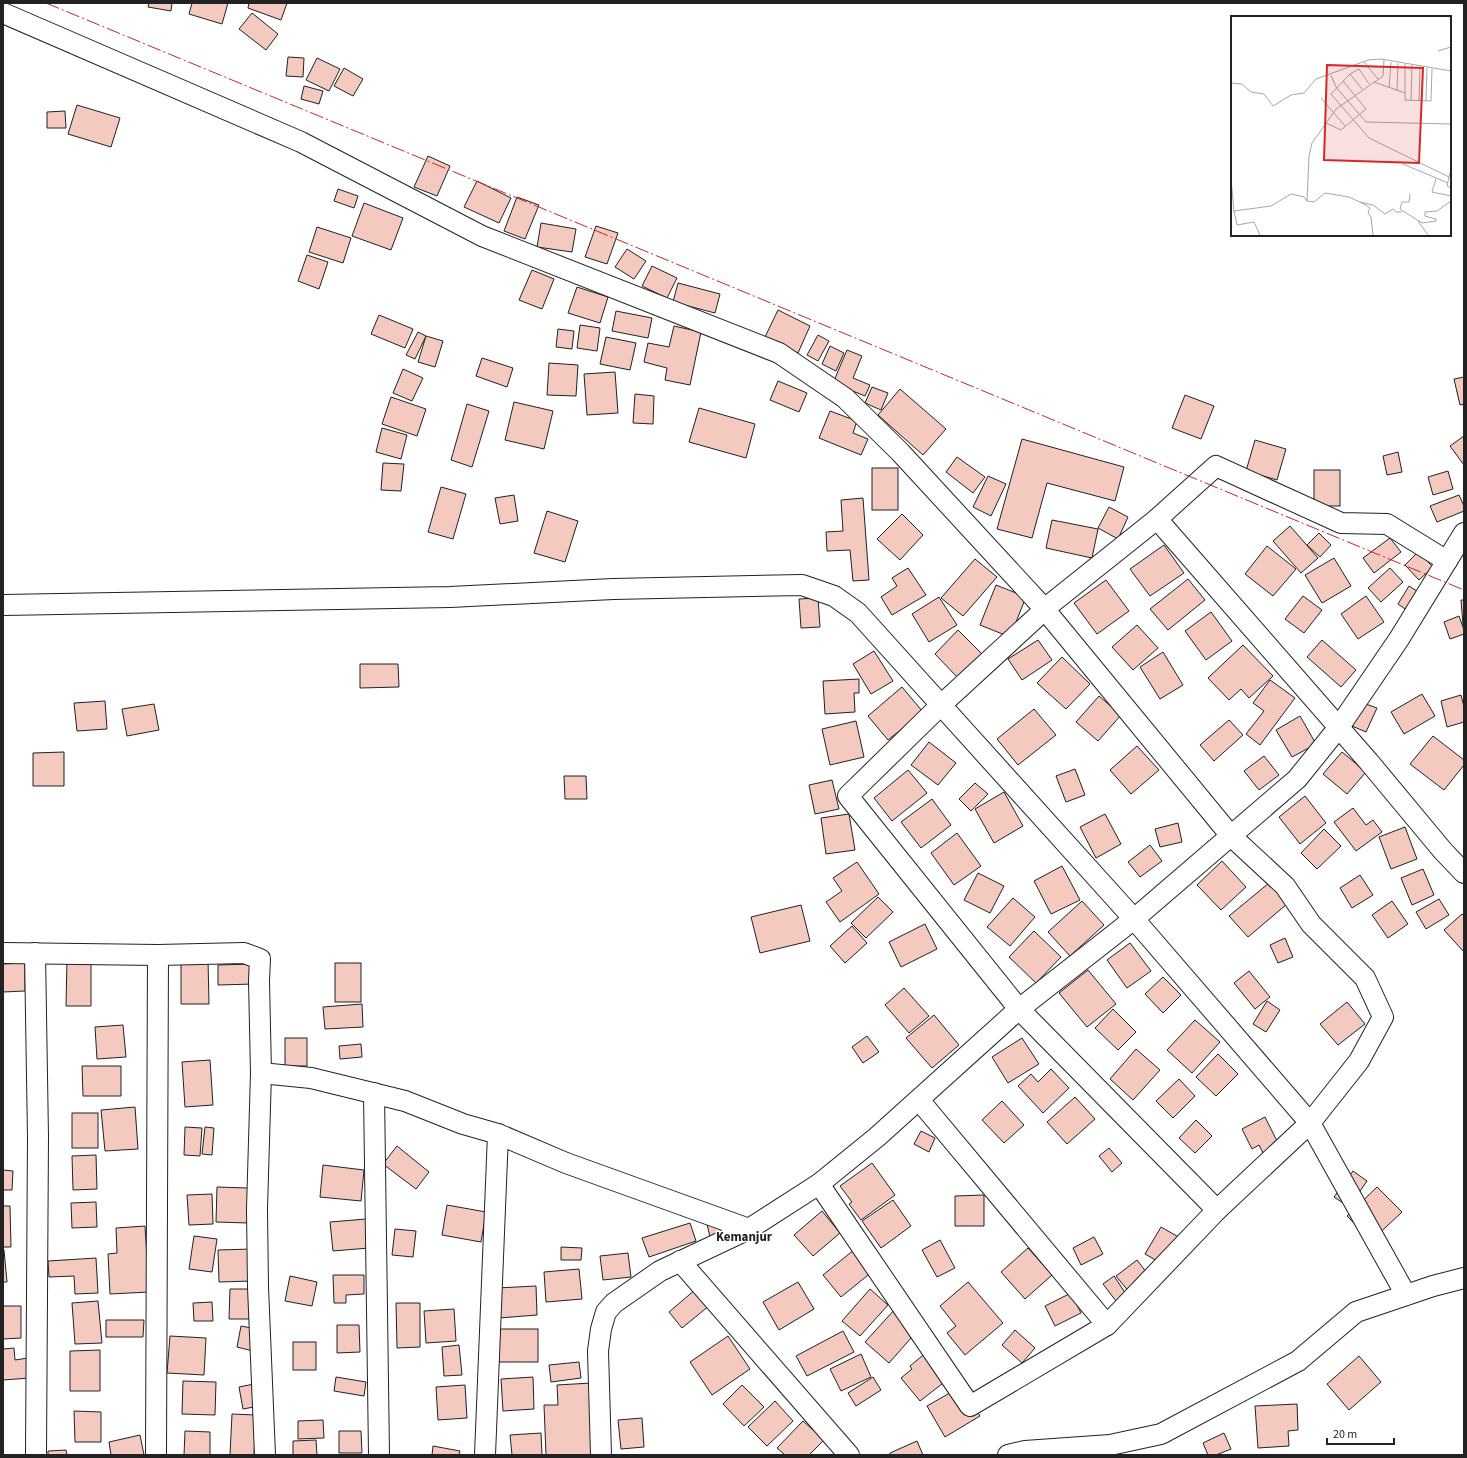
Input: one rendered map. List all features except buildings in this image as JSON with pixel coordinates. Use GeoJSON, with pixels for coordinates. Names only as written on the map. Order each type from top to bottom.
{"type":"FeatureCollection","features":[{"type":"Feature","properties":{"kind":"street"},"geometry":{"type":"LineString","coordinates":[[3,13],[301,142],[482,236],[779,353],[845,398],[900,452],[1045,610],[1231,836],[1285,886],[1310,924],[1365,978],[1383,1017],[1358,1061],[1310,1123],[1217,1210],[1107,1325],[970,1406],[819,1184]]}},
{"type":"Feature","properties":{"kind":"street"},"geometry":{"type":"LineString","coordinates":[[1217,1210],[1019,1009],[848,796],[941,705],[1045,610],[1158,518],[1216,466],[1341,523],[1387,524],[1447,561]]}},
{"type":"Feature","properties":{"kind":"street"},"geometry":{"type":"LineString","coordinates":[[1158,518],[1339,727],[1443,851],[1464,873]]}},
{"type":"Feature","properties":{"kind":"street"},"geometry":{"type":"LineString","coordinates":[[601,1455],[598,1351],[601,1329],[606,1312],[614,1303],[660,1271],[749,1229],[819,1184],[878,1137],[1019,1009],[1134,919],[1297,779],[1339,727],[1399,639],[1464,533]]}},
{"type":"Feature","properties":{"kind":"street"},"geometry":{"type":"LineString","coordinates":[[3,605],[450,597],[613,590],[802,585],[834,596],[858,613],[1134,919],[1310,1123],[1406,1295]]}},
{"type":"Feature","properties":{"kind":"street"},"geometry":{"type":"LineString","coordinates":[[3,954],[35,953],[158,955],[244,953],[260,959],[261,1073],[257,1240],[260,1357],[265,1455]]}},
{"type":"Feature","properties":{"kind":"street"},"geometry":{"type":"LineString","coordinates":[[35,953],[38,1213],[36,1455]]}},
{"type":"Feature","properties":{"kind":"street"},"geometry":{"type":"LineString","coordinates":[[156,1455],[158,955]]}},
{"type":"Feature","properties":{"kind":"street"},"geometry":{"type":"LineString","coordinates":[[261,1073],[311,1078],[405,1101],[462,1124],[498,1134],[566,1163],[749,1229]]}},
{"type":"Feature","properties":{"kind":"street"},"geometry":{"type":"LineString","coordinates":[[374,1094],[379,1455]]}},
{"type":"Feature","properties":{"kind":"street"},"geometry":{"type":"LineString","coordinates":[[919,1100],[1107,1325]]}},
{"type":"Feature","properties":{"kind":"street"},"geometry":{"type":"LineString","coordinates":[[485,1455],[498,1134]]}},
{"type":"Feature","properties":{"kind":"street"},"geometry":{"type":"LineString","coordinates":[[680,1261],[849,1455]]}},
{"type":"Feature","properties":{"kind":"street"},"geometry":{"type":"LineString","coordinates":[[1008,1455],[1025,1451],[1110,1445],[1161,1434],[1298,1361],[1356,1312],[1433,1286],[1464,1278]]}},
{"type":"Feature","properties":{"kind":"power"},"geometry":{"type":"LineString","coordinates":[[46,3],[1464,590]]}},
{"type":"Feature","properties":{"kind":"district","name":"Kemanjur"},"geometry":{"type":"Point","coordinates":[744,1236]}}]}
